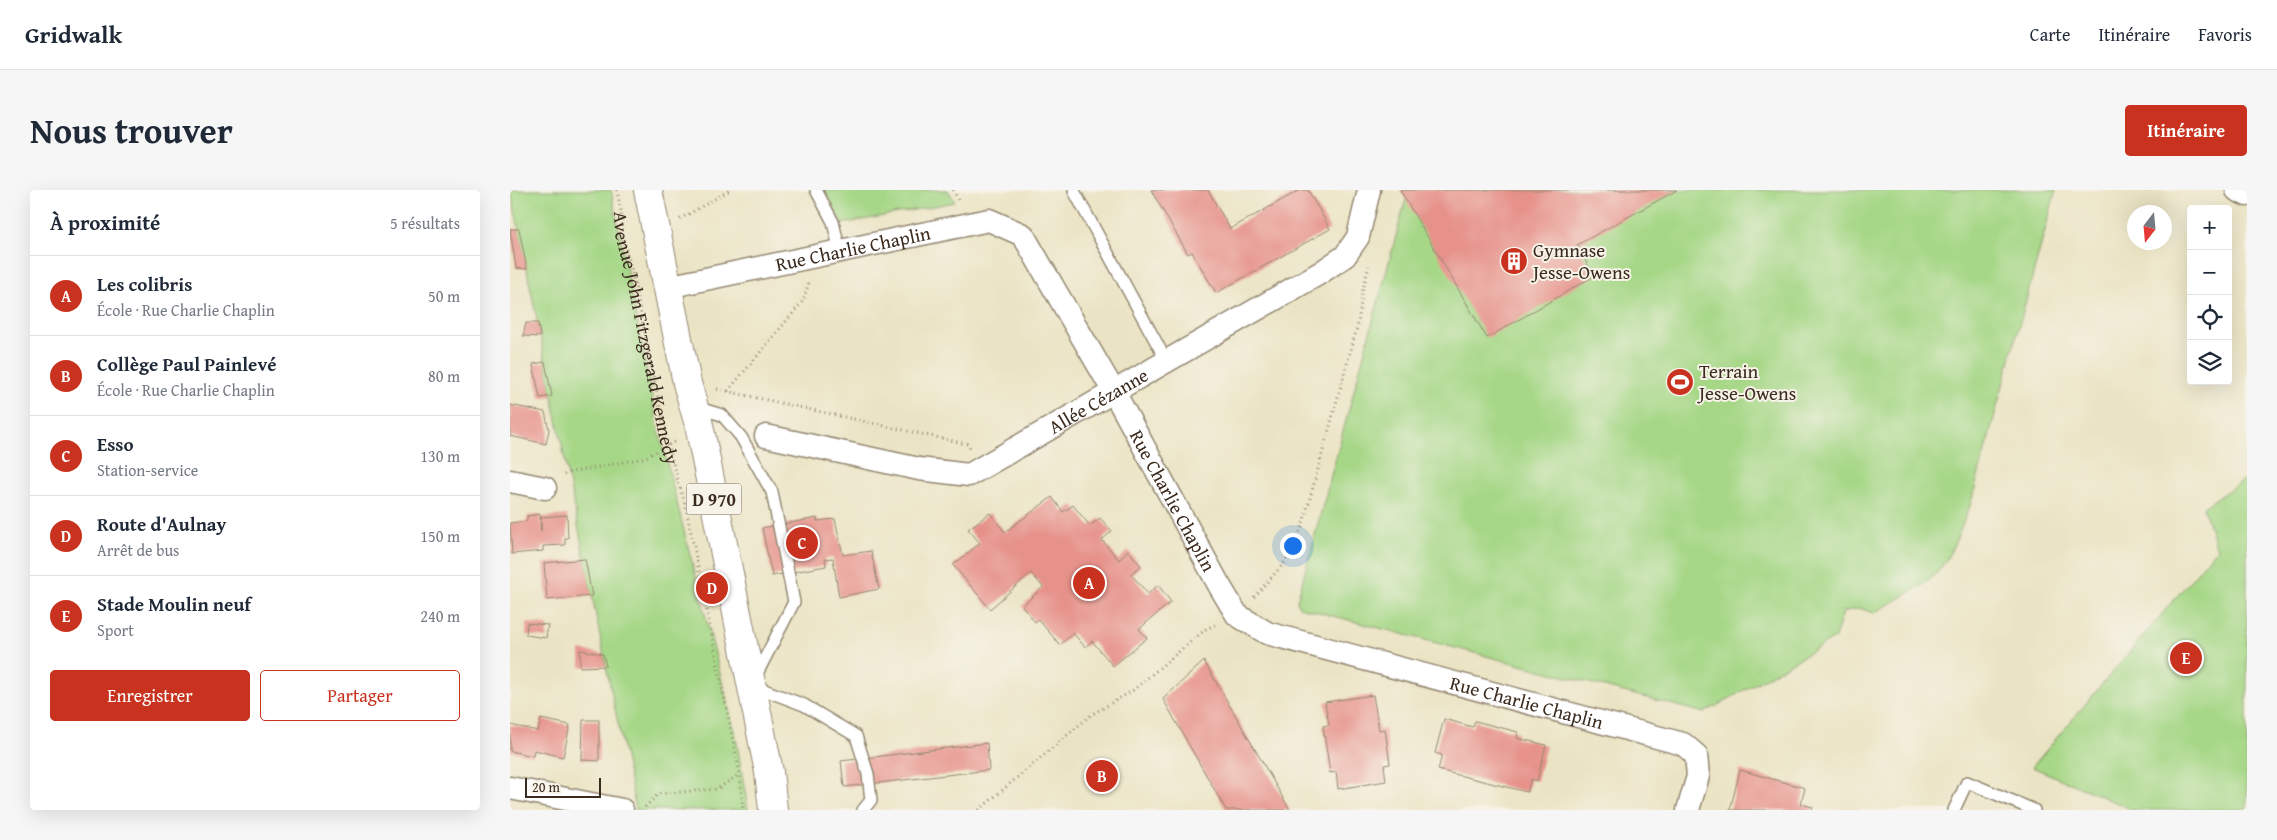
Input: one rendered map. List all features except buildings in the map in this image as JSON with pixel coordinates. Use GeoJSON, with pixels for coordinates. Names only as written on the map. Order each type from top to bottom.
{"type":"FeatureCollection","features":[{"type":"Feature","properties":{"kind":"main road","name":"Avenue John Fitzgerald Kennedy"},"geometry":{"type":"LineString","coordinates":[[648,190],[769,772],[773,810]]}},
{"type":"Feature","properties":{"kind":"street","name":"Allée Cézanne"},"geometry":{"type":"LineString","coordinates":[[766,436],[919,469],[969,475],[1320,274],[1345,256],[1358,237],[1369,190]]}},
{"type":"Feature","properties":{"kind":"street"},"geometry":{"type":"LineString","coordinates":[[2238,190],[2247,195]]}},
{"type":"Feature","properties":{"kind":"street","name":"Rue Charlie Chaplin"},"geometry":{"type":"LineString","coordinates":[[667,287],[988,220],[1023,235],[1114,392],[1237,615],[1267,633],[1683,744],[1696,755],[1698,776],[1688,810]]}},
{"type":"Feature","properties":{"kind":"street"},"geometry":{"type":"LineString","coordinates":[[510,481],[545,488]]}},
{"type":"Feature","properties":{"kind":"street"},"geometry":{"type":"LineString","coordinates":[[510,788],[620,810]]}},
{"type":"Feature","properties":{"kind":"lane"},"geometry":{"type":"LineString","coordinates":[[816,190],[833,222],[840,252]]}},
{"type":"Feature","properties":{"kind":"lane"},"geometry":{"type":"LineString","coordinates":[[1074,191],[1167,362]]}},
{"type":"Feature","properties":{"kind":"lane"},"geometry":{"type":"LineString","coordinates":[[694,405],[722,415],[741,437],[772,492],[794,602],[751,685],[804,705],[856,736],[868,774],[871,800],[863,810]]}},
{"type":"Feature","properties":{"kind":"lane"},"geometry":{"type":"LineString","coordinates":[[1954,810],[1967,782],[2034,810]]}},
{"type":"Feature","properties":{"kind":"path","name":"Avenue John Fitzgerald Kennedy"},"geometry":{"type":"LineString","coordinates":[[617,190],[624,242],[668,446],[686,508],[740,774],[743,810]]}},
{"type":"Feature","properties":{"kind":"path"},"geometry":{"type":"LineString","coordinates":[[656,232],[730,190]]}},
{"type":"Feature","properties":{"kind":"path"},"geometry":{"type":"LineString","coordinates":[[545,488],[568,473],[644,458],[668,446],[694,405],[728,392],[803,301],[817,256]]}},
{"type":"Feature","properties":{"kind":"path"},"geometry":{"type":"LineString","coordinates":[[979,810],[1091,715],[1132,691],[1206,629],[1237,615],[1286,562],[1302,527],[1358,324],[1363,288],[1370,262]]}},
{"type":"Feature","properties":{"kind":"path"},"geometry":{"type":"LineString","coordinates":[[728,392],[967,444],[980,469]]}},
{"type":"Feature","properties":{"kind":"path"},"geometry":{"type":"LineString","coordinates":[[642,810],[658,794],[717,789],[740,774]]}},
{"type":"Feature","properties":{"kind":"green space"},"geometry":{"type":"Polygon","coordinates":[[[511,190],[611,190],[658,427],[736,737],[748,810],[636,810],[511,190]]]}},
{"type":"Feature","properties":{"kind":"green space"},"geometry":{"type":"Polygon","coordinates":[[[824,190],[948,190],[955,202],[842,224],[824,190]]]}},
{"type":"Feature","properties":{"kind":"green space","name":"Terrain Jesse-Owens"},"geometry":{"type":"Polygon","coordinates":[[[1401,190],[2056,190],[1970,506],[1953,546],[1942,566],[1936,574],[1915,590],[1874,613],[1859,608],[1843,612],[1835,638],[1704,713],[1299,607],[1297,601],[1406,199],[1401,190]]]}},
{"type":"Feature","properties":{"kind":"green space"},"geometry":{"type":"Polygon","coordinates":[[[2247,478],[2247,810],[2134,810],[2032,767],[2217,549],[2203,507],[2247,478]]]}},
{"type":"Feature","properties":{"kind":"place","name":"Gymnase Jesse-Owens"},"geometry":{"type":"Point","coordinates":[1514,261]}},
{"type":"Feature","properties":{"kind":"place","name":"Terrain Jesse-Owens"},"geometry":{"type":"Point","coordinates":[1680,382]}},
{"type":"Feature","properties":{"kind":"place","name":"Esso"},"geometry":{"type":"Point","coordinates":[802,543]}},
{"type":"Feature","properties":{"kind":"place","name":"Les colibris"},"geometry":{"type":"Point","coordinates":[1089,583]}},
{"type":"Feature","properties":{"kind":"place","name":"Route d'Aulnay"},"geometry":{"type":"Point","coordinates":[712,588]}},
{"type":"Feature","properties":{"kind":"place","name":"Stade Moulin neuf"},"geometry":{"type":"Point","coordinates":[2186,658]}},
{"type":"Feature","properties":{"kind":"place","name":"Collège Paul Painlevé"},"geometry":{"type":"Point","coordinates":[1102,776]}}]}
